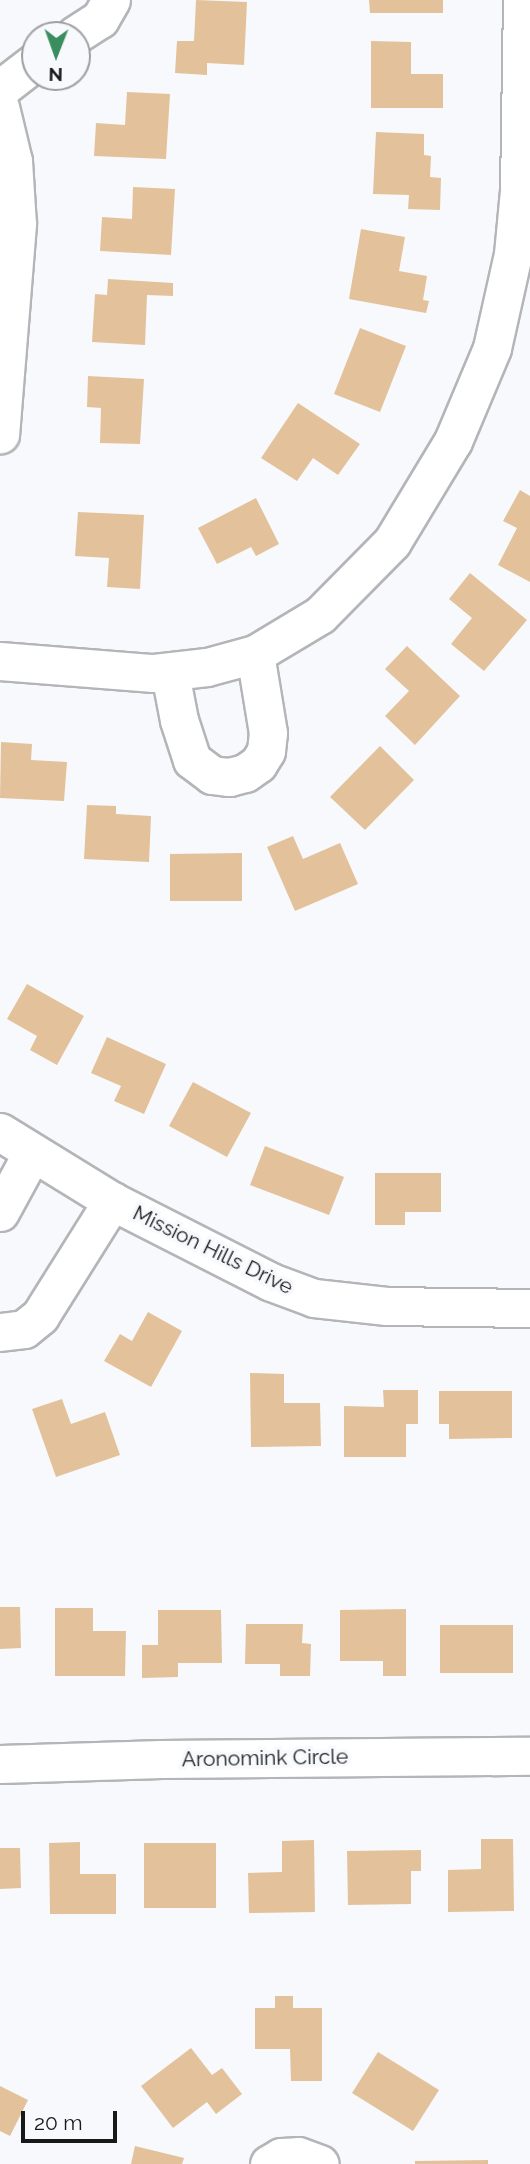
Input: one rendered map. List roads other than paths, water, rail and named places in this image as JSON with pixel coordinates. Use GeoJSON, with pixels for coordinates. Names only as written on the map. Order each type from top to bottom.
{"type":"FeatureCollection","features":[{"type":"Feature","properties":{"kind":"street"},"geometry":{"type":"LineString","coordinates":[[91,25],[100,19],[111,0]]}},
{"type":"Feature","properties":{"kind":"street"},"geometry":{"type":"LineString","coordinates":[[0,661],[170,673],[255,654],[320,615],[392,542],[453,441],[492,348],[513,254],[519,190],[522,0]]}},
{"type":"Feature","properties":{"kind":"street"},"geometry":{"type":"LineString","coordinates":[[0,89],[21,73]]}},
{"type":"Feature","properties":{"kind":"street"},"geometry":{"type":"LineString","coordinates":[[0,107],[13,161],[17,224],[0,434]]}},
{"type":"Feature","properties":{"kind":"street"},"geometry":{"type":"LineString","coordinates":[[170,673],[179,720],[192,760],[212,775],[245,773],[258,764],[266,751],[268,733],[255,654]]}},
{"type":"Feature","properties":{"kind":"street","name":"Mission Hills Drive"},"geometry":{"type":"LineString","coordinates":[[0,1132],[112,1201],[271,1282],[314,1298],[387,1306],[530,1308]]}},
{"type":"Feature","properties":{"kind":"street"},"geometry":{"type":"LineString","coordinates":[[0,1212],[32,1153]]}},
{"type":"Feature","properties":{"kind":"street"},"geometry":{"type":"LineString","coordinates":[[0,1332],[24,1329],[40,1316],[112,1201]]}},
{"type":"Feature","properties":{"kind":"street","name":"Aronomink Circle"},"geometry":{"type":"LineString","coordinates":[[0,1764],[161,1759],[530,1755]]}},
{"type":"Feature","properties":{"kind":"street"},"geometry":{"type":"LineString","coordinates":[[269,2164],[281,2157],[298,2156],[320,2164]]}}]}
